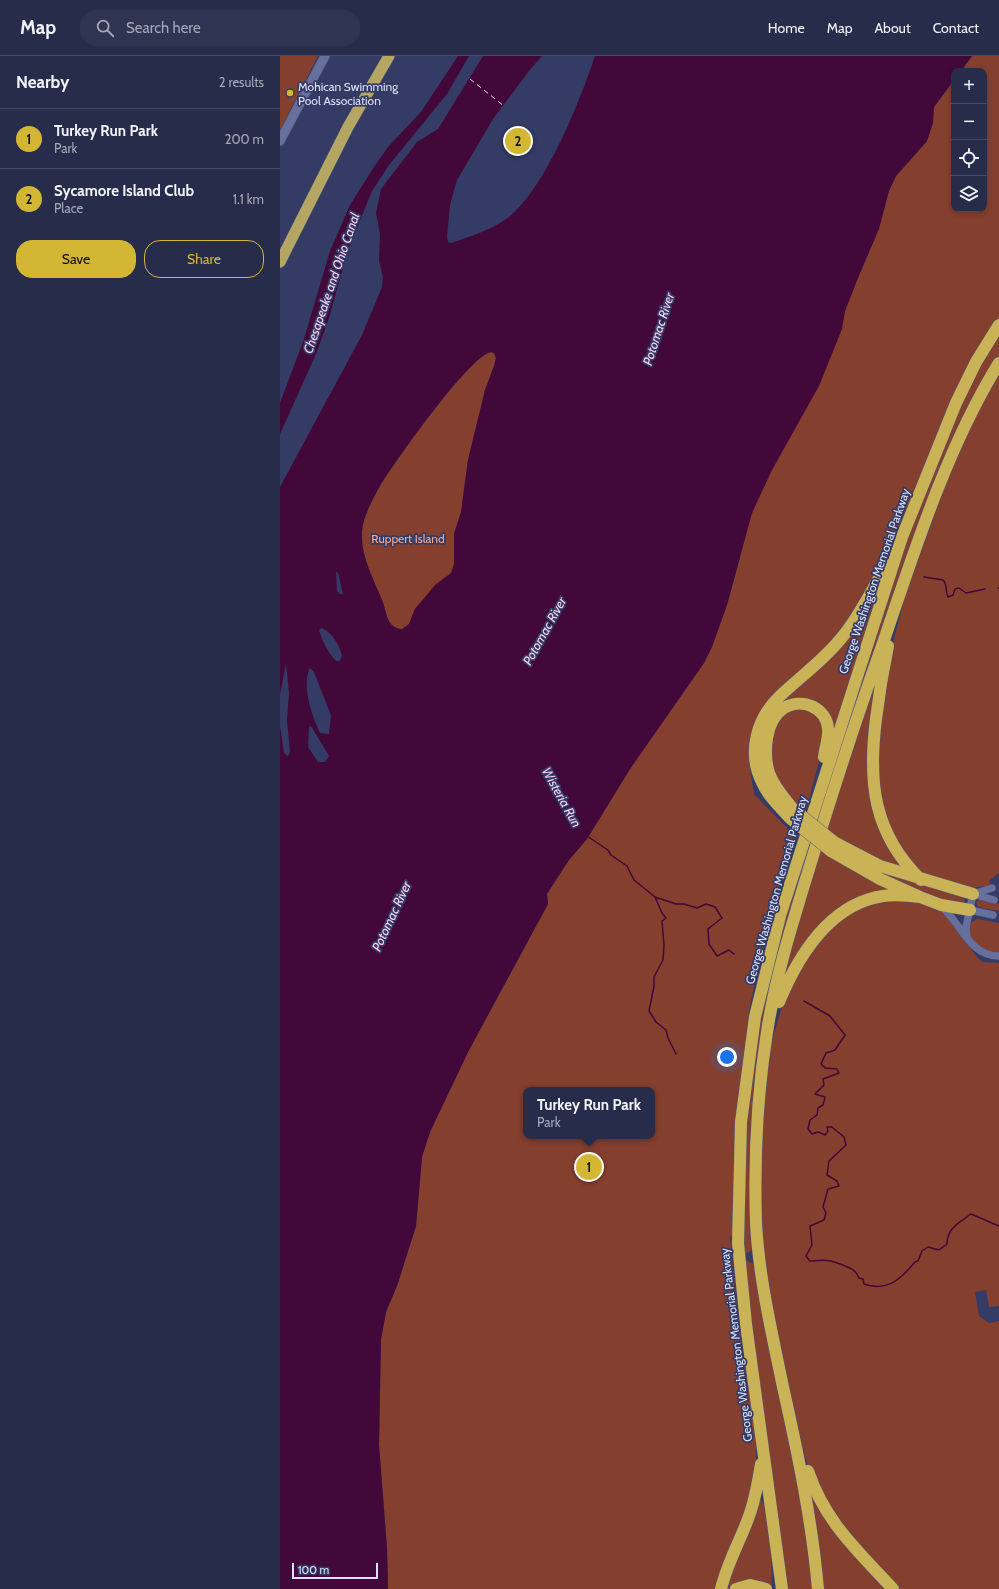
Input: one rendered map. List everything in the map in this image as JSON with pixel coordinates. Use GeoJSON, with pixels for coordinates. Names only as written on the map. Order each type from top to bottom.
{"type":"FeatureCollection","features":[{"type":"Feature","properties":{"kind":"highway"},"geometry":{"type":"LineString","coordinates":[[280,262],[348,127],[389,56]]}},
{"type":"Feature","properties":{"kind":"highway","name":"George Washington Memorial Parkway"},"geometry":{"type":"LineString","coordinates":[[782,1589],[739,1257],[741,1122],[750,1047],[764,976],[780,916],[896,553],[956,403],[976,362],[999,325]]}},
{"type":"Feature","properties":{"kind":"highway"},"geometry":{"type":"LineString","coordinates":[[818,1589],[808,1509],[766,1303],[757,1228],[756,1139],[767,1030],[782,962],[805,881],[857,718],[900,592],[961,433],[982,391],[999,362]]}},
{"type":"Feature","properties":{"kind":"highway"},"geometry":{"type":"LineString","coordinates":[[896,553],[848,630],[837,643],[771,706],[756,732],[754,754],[760,779],[769,794],[791,814],[832,846],[880,879],[941,905],[970,910]]}},
{"type":"Feature","properties":{"kind":"highway"},"geometry":{"type":"LineString","coordinates":[[900,592],[880,691],[873,743],[872,779],[877,806],[888,835],[902,859],[921,880]]}},
{"type":"Feature","properties":{"kind":"highway"},"geometry":{"type":"LineString","coordinates":[[791,814],[769,774],[766,746],[770,728],[779,712],[790,705],[804,704],[810,705],[821,713],[828,729],[813,813]]}},
{"type":"Feature","properties":{"kind":"highway"},"geometry":{"type":"LineString","coordinates":[[832,846],[880,866],[921,880],[973,894]]}},
{"type":"Feature","properties":{"kind":"highway"},"geometry":{"type":"LineString","coordinates":[[767,1030],[785,987],[801,956],[818,935],[831,923],[856,905],[877,897],[893,895],[920,897]]}},
{"type":"Feature","properties":{"kind":"highway"},"geometry":{"type":"LineString","coordinates":[[792,1428],[811,1481],[827,1514],[844,1536],[893,1589]]}},
{"type":"Feature","properties":{"kind":"highway"},"geometry":{"type":"LineString","coordinates":[[721,1589],[729,1561],[751,1512],[756,1496],[763,1451]]}},
{"type":"Feature","properties":{"kind":"highway"},"geometry":{"type":"LineString","coordinates":[[736,1589],[750,1584],[766,1589]]}},
{"type":"Feature","properties":{"kind":"main road"},"geometry":{"type":"LineString","coordinates":[[280,141],[325,56]]}},
{"type":"Feature","properties":{"kind":"street"},"geometry":{"type":"LineString","coordinates":[[973,894],[992,888]]}},
{"type":"Feature","properties":{"kind":"street"},"geometry":{"type":"LineString","coordinates":[[973,894],[994,900]]}},
{"type":"Feature","properties":{"kind":"street"},"geometry":{"type":"LineString","coordinates":[[968,939],[966,926],[973,894]]}},
{"type":"Feature","properties":{"kind":"street"},"geometry":{"type":"LineString","coordinates":[[941,905],[968,939],[981,952],[999,956]]}},
{"type":"Feature","properties":{"kind":"street"},"geometry":{"type":"LineString","coordinates":[[970,910],[993,915]]}},
{"type":"Feature","properties":{"kind":"green space","name":"Mohican Swimming Pool Association"},"geometry":{"type":"Polygon","coordinates":[[[280,56],[318,56],[280,130],[280,56]]]}},
{"type":"Feature","properties":{"kind":"green space"},"geometry":{"type":"Polygon","coordinates":[[[972,56],[999,56],[999,320],[864,600],[845,630],[780,692],[751,749],[750,769],[754,794],[795,836],[759,961],[749,1012],[734,1137],[733,1234],[730,1238],[741,1338],[753,1411],[756,1467],[760,1498],[765,1507],[771,1551],[772,1587],[765,1581],[765,1589],[388,1589],[387,1548],[379,1445],[381,1339],[386,1312],[397,1286],[416,1226],[422,1157],[430,1132],[468,1052],[548,904],[547,894],[569,860],[587,839],[630,769],[704,663],[714,641],[726,607],[753,511],[764,486],[828,363],[838,338],[845,311],[889,191],[896,176],[927,141],[934,107],[951,84],[951,212],[987,212],[987,68],[963,68],[972,56]]]}},
{"type":"Feature","properties":{"kind":"green space"},"geometry":{"type":"Polygon","coordinates":[[[999,332],[999,360],[957,435],[773,989],[753,1244],[751,1251],[745,1254],[743,1253],[742,1150],[756,1025],[772,961],[910,527],[973,374],[999,332]]]}},
{"type":"Feature","properties":{"kind":"green space","name":"Ruppert Island"},"geometry":{"type":"Polygon","coordinates":[[[490,352],[494,353],[496,358],[485,390],[468,460],[461,512],[454,534],[454,564],[451,574],[415,609],[409,624],[402,629],[397,628],[390,623],[388,619],[365,558],[362,531],[366,514],[380,486],[432,412],[466,372],[480,358],[490,352]]]}},
{"type":"Feature","properties":{"kind":"green space"},"geometry":{"type":"Polygon","coordinates":[[[999,371],[999,873],[989,881],[991,885],[967,889],[946,885],[911,867],[883,816],[876,765],[890,655],[904,600],[956,456],[999,371]]]}},
{"type":"Feature","properties":{"kind":"green space"},"geometry":{"type":"Polygon","coordinates":[[[881,582],[879,594],[825,763],[830,728],[827,717],[816,705],[806,702],[793,702],[782,707],[774,716],[769,727],[765,753],[769,778],[776,793],[794,816],[772,791],[764,777],[758,746],[761,731],[768,716],[779,702],[839,647],[865,611],[881,582]]]}},
{"type":"Feature","properties":{"kind":"green space"},"geometry":{"type":"Polygon","coordinates":[[[883,651],[869,772],[907,871],[884,865],[824,830],[883,651]]]}},
{"type":"Feature","properties":{"kind":"green space"},"geometry":{"type":"Polygon","coordinates":[[[799,706],[820,716],[824,743],[805,814],[779,785],[769,755],[774,730],[788,709],[799,706]]]}},
{"type":"Feature","properties":{"kind":"green space"},"geometry":{"type":"Polygon","coordinates":[[[818,846],[902,893],[843,910],[783,983],[797,920],[818,846]]]}},
{"type":"Feature","properties":{"kind":"green space"},"geometry":{"type":"Polygon","coordinates":[[[834,846],[963,896],[965,904],[962,906],[914,891],[834,846]]]}},
{"type":"Feature","properties":{"kind":"green space"},"geometry":{"type":"Polygon","coordinates":[[[909,899],[927,903],[936,907],[949,918],[976,956],[982,962],[999,963],[999,1306],[989,1307],[986,1290],[975,1292],[979,1316],[989,1323],[999,1321],[999,1589],[896,1589],[839,1528],[814,1483],[805,1457],[776,1332],[764,1250],[759,1202],[759,1156],[766,1070],[772,1040],[785,997],[796,971],[829,927],[868,902],[909,899]]]}},
{"type":"Feature","properties":{"kind":"green space"},"geometry":{"type":"Polygon","coordinates":[[[980,900],[999,904],[999,911],[978,907],[976,902],[980,900]]]}},
{"type":"Feature","properties":{"kind":"green space"},"geometry":{"type":"Polygon","coordinates":[[[977,919],[999,923],[999,952],[988,952],[981,949],[968,935],[969,924],[977,919]]]}},
{"type":"Feature","properties":{"kind":"green space"},"geometry":{"type":"Polygon","coordinates":[[[745,1259],[753,1264],[802,1488],[814,1589],[784,1589],[756,1371],[745,1259]]]}},
{"type":"Feature","properties":{"kind":"green space"},"geometry":{"type":"Polygon","coordinates":[[[807,1479],[888,1589],[821,1589],[807,1479]]]}},
{"type":"Feature","properties":{"kind":"water","name":"Chesapeake and Ohio Canal"},"geometry":{"type":"Polygon","coordinates":[[[458,56],[469,56],[447,94],[389,165],[372,191],[348,250],[329,318],[316,354],[280,434],[280,403],[304,339],[330,251],[350,205],[388,147],[421,112],[458,56]]]}},
{"type":"Feature","properties":{"kind":"water","name":"Potomac River"},"geometry":{"type":"Polygon","coordinates":[[[483,56],[542,56],[493,119],[457,180],[450,205],[447,237],[448,242],[451,243],[496,226],[509,217],[523,203],[549,165],[571,119],[595,56],[972,56],[963,68],[951,68],[951,84],[934,107],[933,123],[927,141],[896,176],[889,191],[879,229],[845,311],[842,329],[819,386],[772,470],[752,513],[727,605],[712,647],[704,663],[630,769],[587,839],[569,860],[547,894],[548,904],[468,1052],[430,1132],[422,1157],[416,1226],[397,1286],[386,1312],[381,1339],[379,1445],[387,1548],[388,1589],[280,1589],[280,726],[284,753],[288,756],[290,752],[287,720],[289,693],[286,664],[280,694],[280,487],[362,335],[382,287],[383,277],[379,261],[380,234],[376,213],[381,189],[417,142],[438,129],[483,56]],[[491,352],[480,358],[466,371],[432,412],[380,486],[366,514],[362,531],[365,558],[388,619],[393,626],[397,628],[402,629],[409,624],[415,609],[435,585],[451,573],[454,564],[454,534],[461,512],[468,460],[485,390],[496,358],[494,353],[491,352]],[[336,572],[337,591],[340,594],[343,594],[338,573],[336,572]],[[322,628],[319,630],[324,643],[336,661],[340,661],[342,656],[335,640],[326,630],[322,628]],[[310,668],[307,692],[317,726],[320,733],[329,734],[331,715],[314,672],[310,668]],[[311,726],[309,727],[308,747],[318,762],[325,762],[329,756],[311,726]]]}},
{"type":"Feature","properties":{"kind":"waterway"},"geometry":{"type":"LineString","coordinates":[[924,577],[943,580],[948,597],[953,595],[955,589],[959,588],[966,593],[985,589]]}},
{"type":"Feature","properties":{"kind":"waterway","name":"Wisteria Run"},"geometry":{"type":"LineString","coordinates":[[587,836],[608,850],[611,855],[627,866],[634,880],[655,897],[676,904],[684,904],[697,908],[706,904],[715,907],[722,918],[708,929],[709,944],[717,956],[729,950],[734,954]]}},
{"type":"Feature","properties":{"kind":"waterway"},"geometry":{"type":"LineString","coordinates":[[655,897],[662,913],[666,918],[662,921],[664,945],[663,960],[654,977],[654,986],[649,1011],[656,1022],[666,1030],[668,1038],[676,1054]]}},
{"type":"Feature","properties":{"kind":"waterway","name":"Wisteria Run"},"geometry":{"type":"LineString","coordinates":[[804,1001],[830,1016],[845,1035],[835,1050],[826,1053],[821,1064],[825,1068],[837,1069],[839,1073],[823,1079],[824,1085],[815,1094],[825,1097],[823,1105],[818,1108],[817,1115],[810,1120],[808,1129],[812,1134],[818,1132],[825,1135],[828,1131],[827,1127],[832,1127],[844,1137],[846,1145],[829,1161],[827,1175],[837,1181],[839,1186],[828,1189],[823,1207],[826,1213],[824,1220],[810,1226],[812,1245],[806,1256],[810,1261],[824,1260],[835,1262],[854,1270],[859,1278],[863,1279],[864,1284],[872,1286],[887,1285],[899,1279],[915,1262],[918,1261],[922,1251],[928,1247],[939,1250],[947,1244],[949,1234],[954,1226],[971,1214],[999,1226]]}},
{"type":"Feature","properties":{"kind":"ferry route"},"geometry":{"type":"LineString","coordinates":[[470,79],[504,106]]}},
{"type":"Feature","properties":{"kind":"place","name":"Mohican Swimming Pool Association"},"geometry":{"type":"Point","coordinates":[290,93]}},
{"type":"Feature","properties":{"kind":"place","name":"Sycamore Island Club"},"geometry":{"type":"Point","coordinates":[518,141]}},
{"type":"Feature","properties":{"kind":"place","name":"Turkey Run Park"},"geometry":{"type":"Point","coordinates":[589,1167]}}]}
